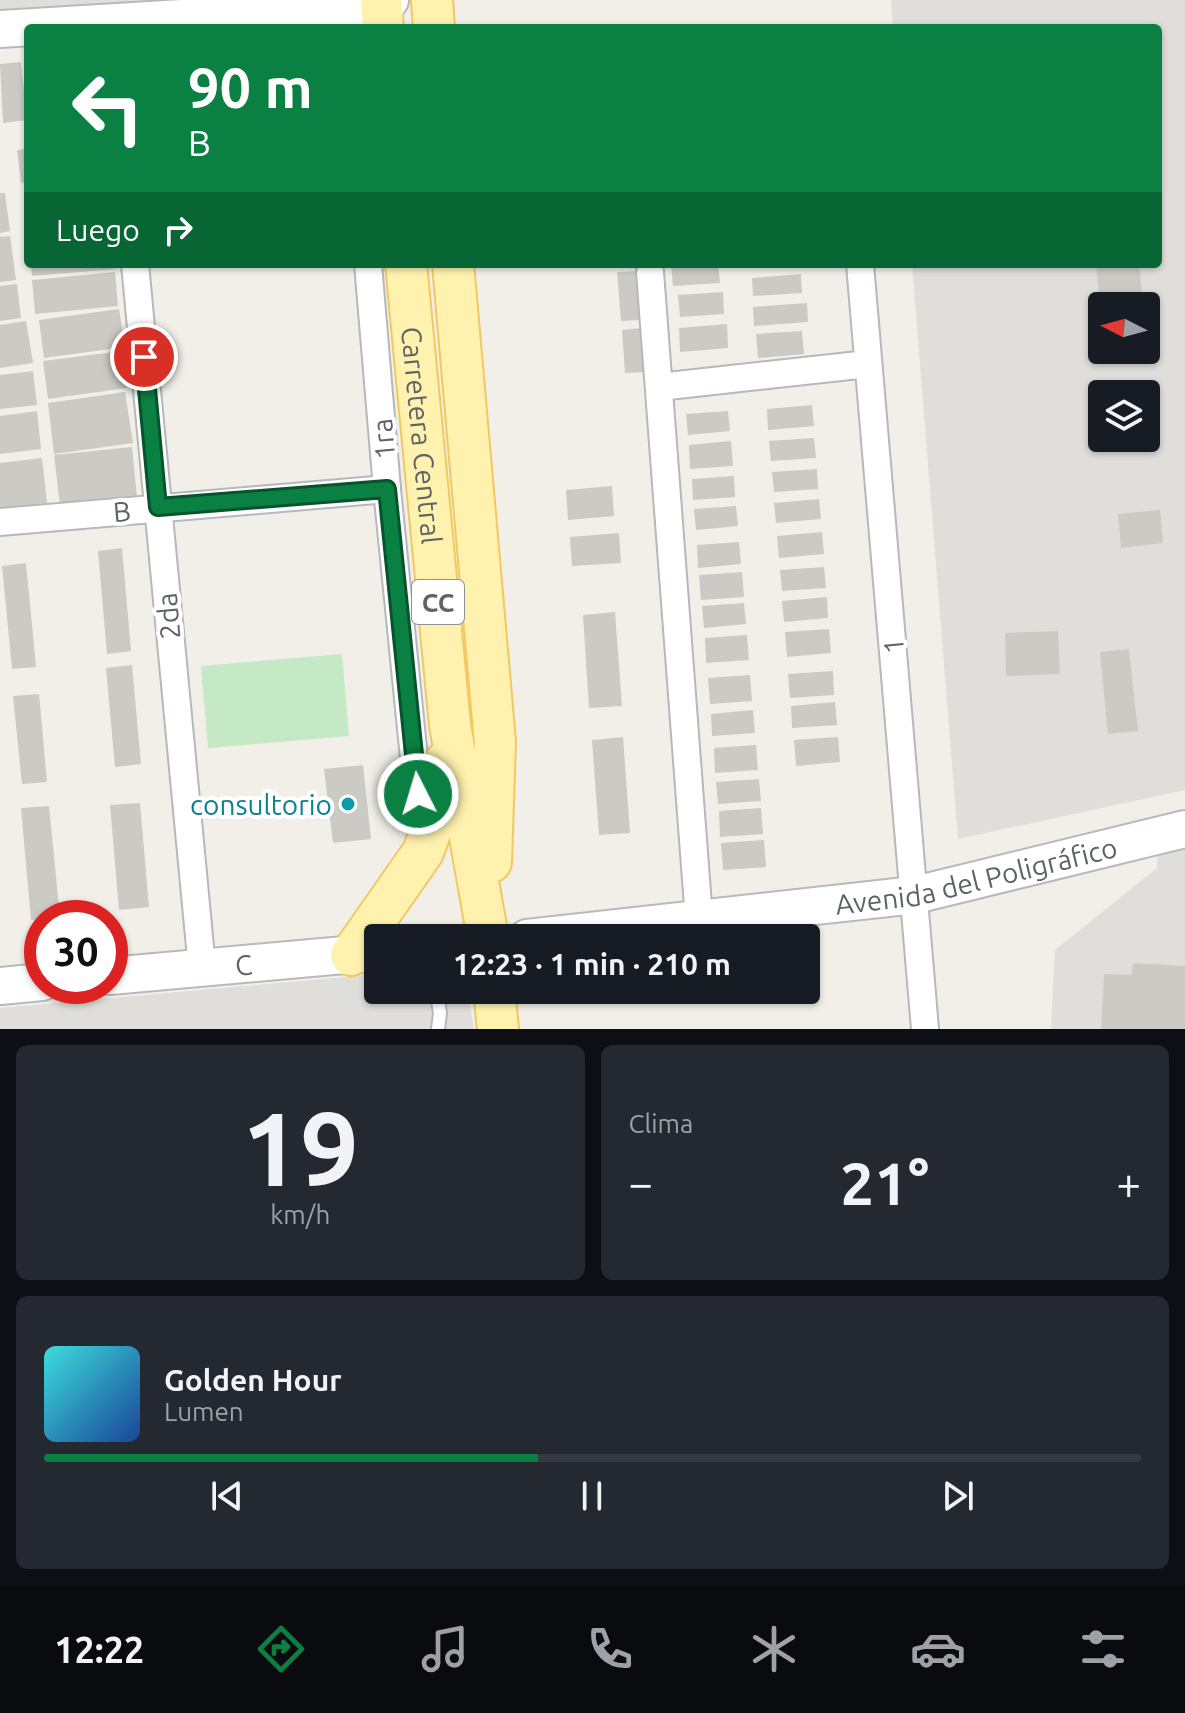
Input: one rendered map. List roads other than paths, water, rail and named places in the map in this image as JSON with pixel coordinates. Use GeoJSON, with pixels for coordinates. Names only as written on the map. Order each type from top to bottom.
{"type":"FeatureCollection","features":[{"type":"Feature","properties":{"kind":"main road"},"geometry":{"type":"LineString","coordinates":[[432,0],[434,24]]}},
{"type":"Feature","properties":{"kind":"main road","name":"Carretera Central"},"geometry":{"type":"LineString","coordinates":[[406,268],[450,725],[486,924]]}},
{"type":"Feature","properties":{"kind":"main road","name":"Carretera Central"},"geometry":{"type":"LineString","coordinates":[[453,268],[495,742],[488,924]]}},
{"type":"Feature","properties":{"kind":"main road"},"geometry":{"type":"LineString","coordinates":[[381,924],[423,852],[443,797],[450,725]]}},
{"type":"Feature","properties":{"kind":"main road"},"geometry":{"type":"LineString","coordinates":[[495,1004],[498,1029]]}},
{"type":"Feature","properties":{"kind":"street"},"geometry":{"type":"LineString","coordinates":[[133,24],[372,12]]}},
{"type":"Feature","properties":{"kind":"street"},"geometry":{"type":"LineString","coordinates":[[0,29],[24,28]]}},
{"type":"Feature","properties":{"kind":"street","name":"2da"},"geometry":{"type":"LineString","coordinates":[[135,268],[202,968]]}},
{"type":"Feature","properties":{"kind":"street","name":"1ra"},"geometry":{"type":"LineString","coordinates":[[368,268],[423,852]]}},
{"type":"Feature","properties":{"kind":"street","name":"1"},"geometry":{"type":"LineString","coordinates":[[860,268],[925,1029]]}},
{"type":"Feature","properties":{"kind":"street"},"geometry":{"type":"LineString","coordinates":[[650,272],[699,919]]}},
{"type":"Feature","properties":{"kind":"street"},"geometry":{"type":"LineString","coordinates":[[659,387],[868,364]]}},
{"type":"Feature","properties":{"kind":"street","name":"B"},"geometry":{"type":"LineString","coordinates":[[0,522],[387,489]]}},
{"type":"Feature","properties":{"kind":"street","name":"Avenida del Poligráfico"},"geometry":{"type":"LineString","coordinates":[[654,924],[915,895],[1185,829]]}},
{"type":"Feature","properties":{"kind":"street","name":"C"},"geometry":{"type":"LineString","coordinates":[[128,974],[364,953]]}},
{"type":"Feature","properties":{"kind":"street"},"geometry":{"type":"LineString","coordinates":[[0,986],[24,984]]}},
{"type":"Feature","properties":{"kind":"lane"},"geometry":{"type":"LineString","coordinates":[[438,1004],[438,1029]]}},
{"type":"Feature","properties":{"kind":"place","name":"consultorio"},"geometry":{"type":"Point","coordinates":[348,804]}}]}
